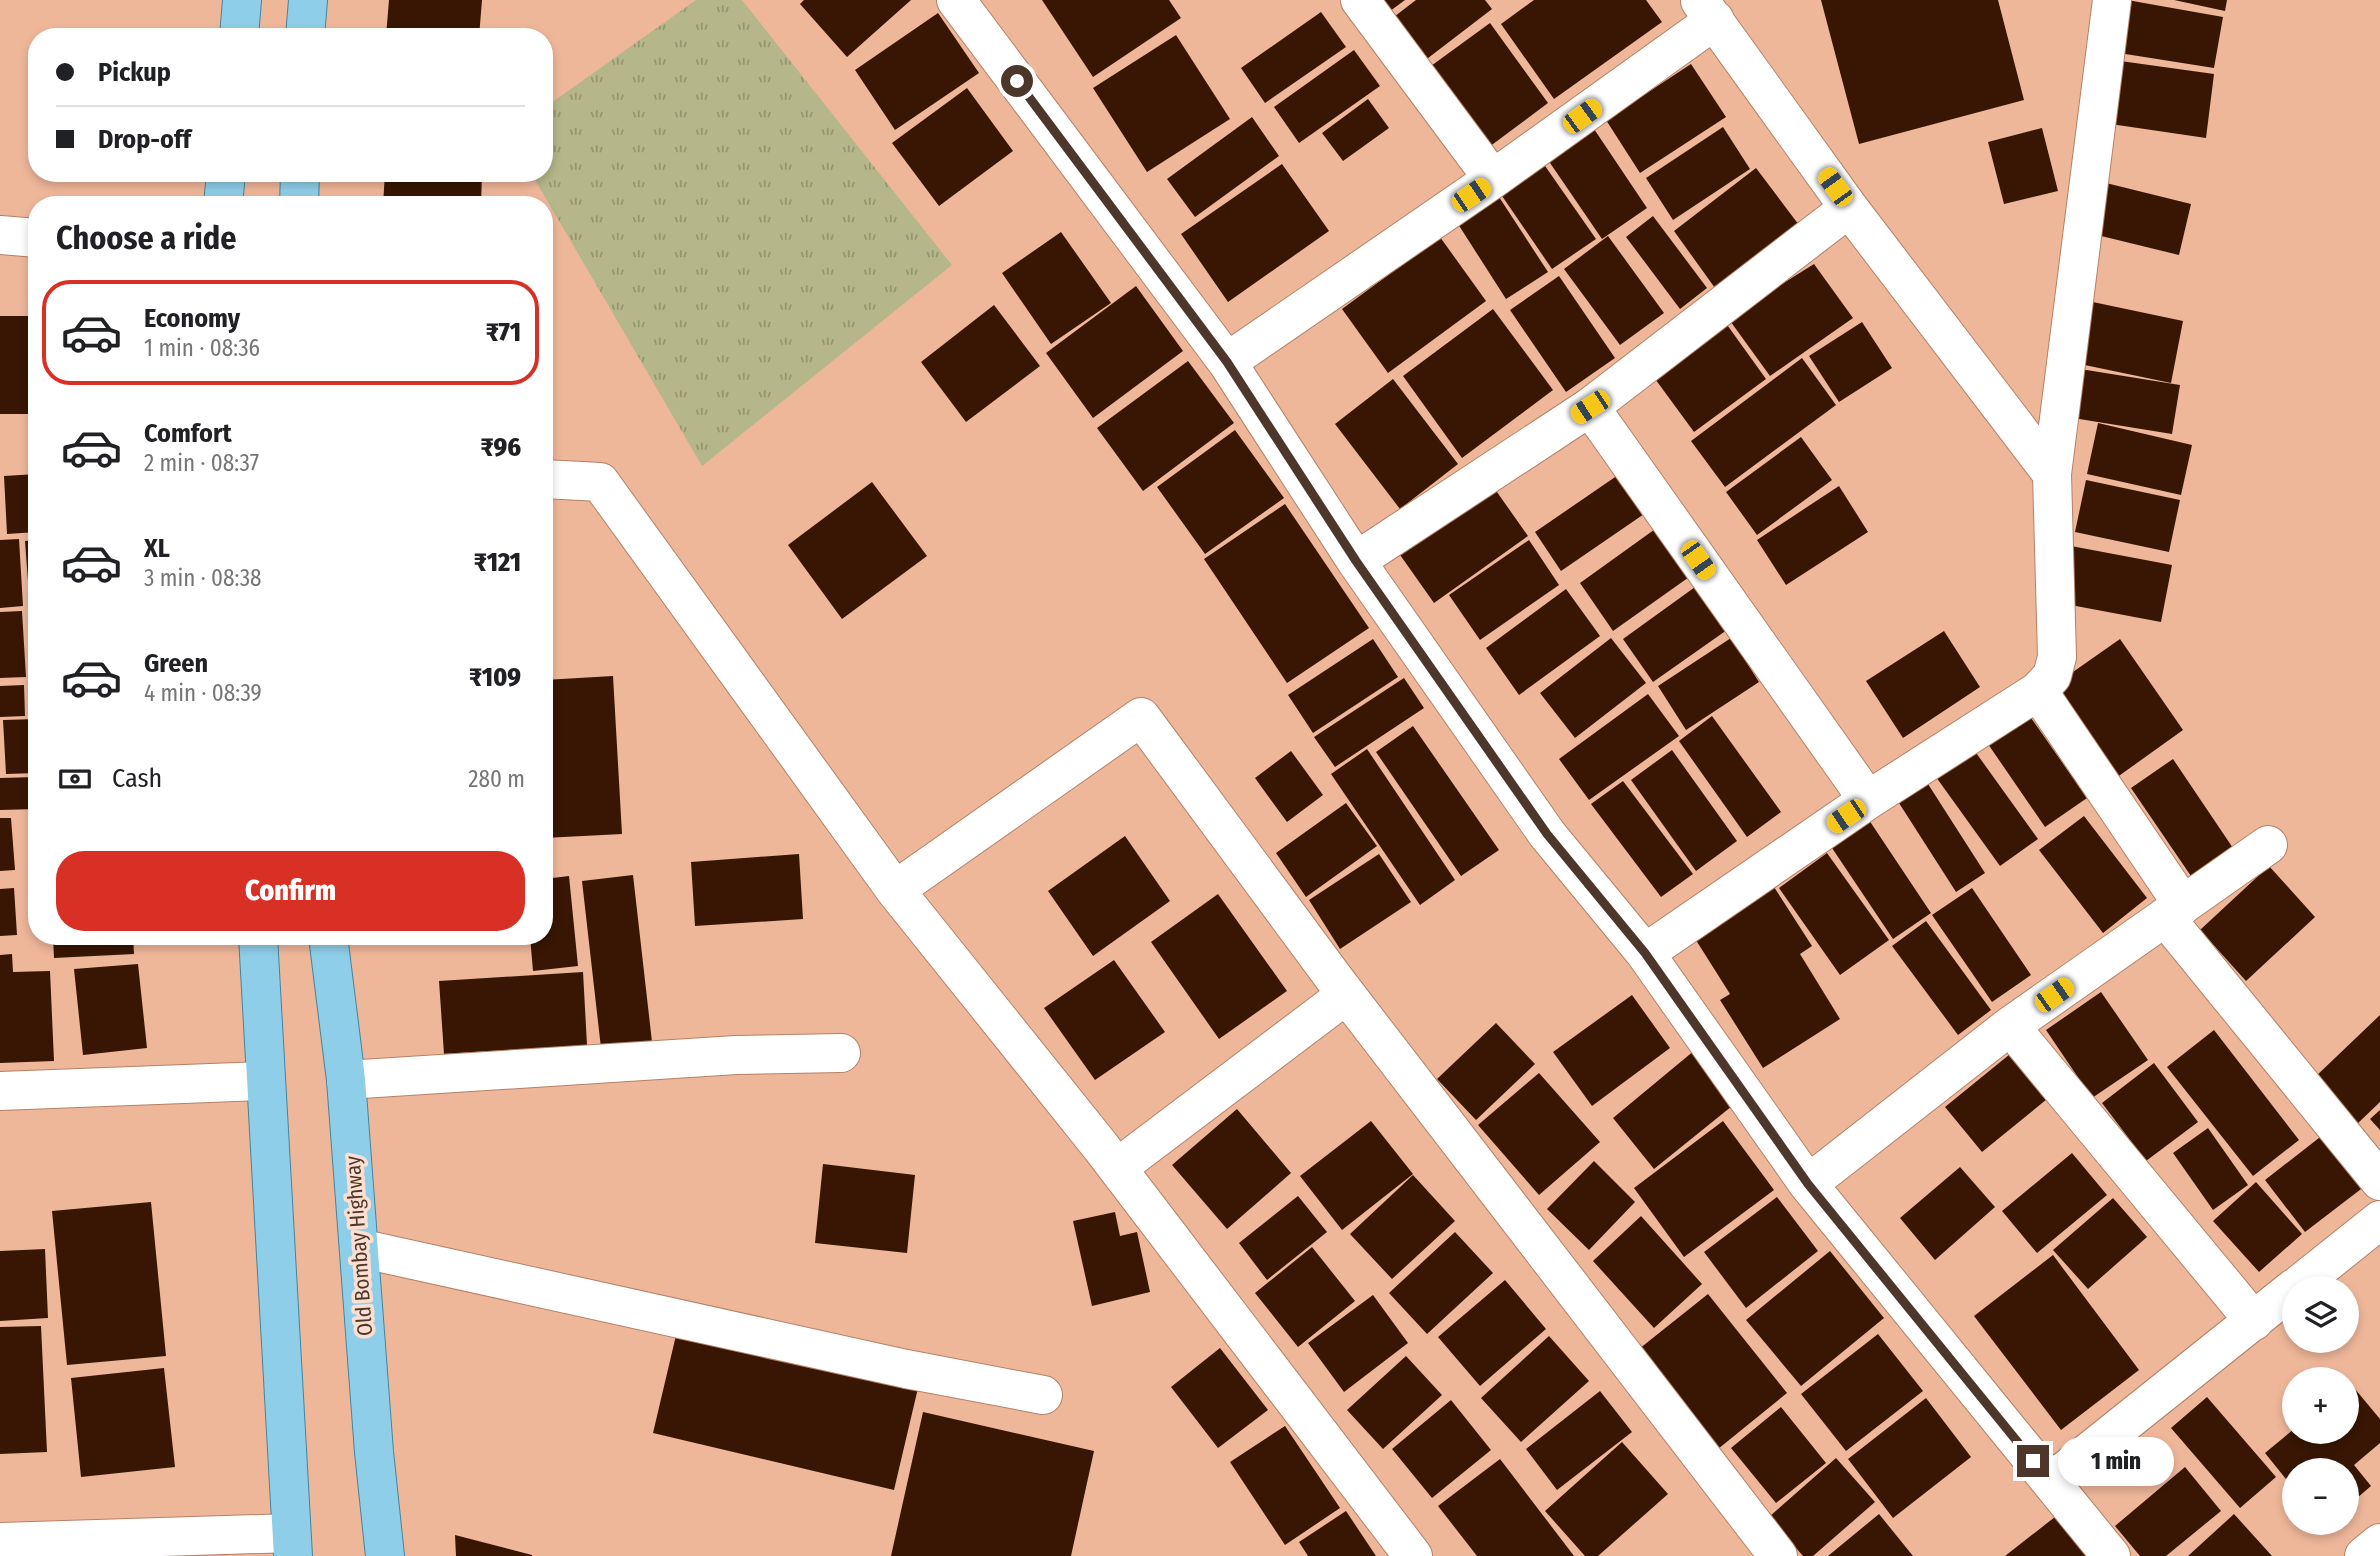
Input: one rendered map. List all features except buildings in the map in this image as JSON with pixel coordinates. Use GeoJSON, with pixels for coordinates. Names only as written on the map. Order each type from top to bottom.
{"type":"FeatureCollection","features":[{"type":"Feature","properties":{"kind":"main road"},"geometry":{"type":"LineString","coordinates":[[240,28],[242,0]]}},
{"type":"Feature","properties":{"kind":"main road"},"geometry":{"type":"LineString","coordinates":[[306,28],[308,0]]}},
{"type":"Feature","properties":{"kind":"main road"},"geometry":{"type":"LineString","coordinates":[[259,945],[292,1544]]}},
{"type":"Feature","properties":{"kind":"main road","name":"Old Bombay Highway"},"geometry":{"type":"LineString","coordinates":[[329,945],[346,1080],[385,1556]]}},
{"type":"Feature","properties":{"kind":"street"},"geometry":{"type":"LineString","coordinates":[[1360,0],[1493,180]]}},
{"type":"Feature","properties":{"kind":"street"},"geometry":{"type":"LineString","coordinates":[[1645,953],[1868,800],[2038,691],[2052,676],[2057,657],[2052,474],[2112,0]]}},
{"type":"Feature","properties":{"kind":"street"},"geometry":{"type":"LineString","coordinates":[[973,6],[1227,362],[1356,561],[1547,834],[1645,953],[1808,1184],[2111,1556]]}},
{"type":"Feature","properties":{"kind":"street"},"geometry":{"type":"LineString","coordinates":[[1227,362],[1493,180],[1707,10],[1849,208],[2052,474]]}},
{"type":"Feature","properties":{"kind":"street"},"geometry":{"type":"LineString","coordinates":[[1356,561],[1590,407],[1849,208]]}},
{"type":"Feature","properties":{"kind":"street"},"geometry":{"type":"LineString","coordinates":[[0,235],[28,237]]}},
{"type":"Feature","properties":{"kind":"street"},"geometry":{"type":"LineString","coordinates":[[1590,407],[1868,800]]}},
{"type":"Feature","properties":{"kind":"street"},"geometry":{"type":"LineString","coordinates":[[553,479],[600,482],[895,890],[1117,1168],[1413,1556]]}},
{"type":"Feature","properties":{"kind":"street"},"geometry":{"type":"LineString","coordinates":[[2038,691],[2174,911],[2380,1181]]}},
{"type":"Feature","properties":{"kind":"street"},"geometry":{"type":"LineString","coordinates":[[895,890],[1141,717],[1346,995],[1778,1556]]}},
{"type":"Feature","properties":{"kind":"street"},"geometry":{"type":"LineString","coordinates":[[1808,1184],[2010,1026],[2268,845]]}},
{"type":"Feature","properties":{"kind":"street"},"geometry":{"type":"LineString","coordinates":[[1117,1168],[1346,995]]}},
{"type":"Feature","properties":{"kind":"street"},"geometry":{"type":"LineString","coordinates":[[2010,1026],[2254,1321]]}},
{"type":"Feature","properties":{"kind":"street"},"geometry":{"type":"LineString","coordinates":[[346,1080],[736,1055],[841,1053]]}},
{"type":"Feature","properties":{"kind":"street"},"geometry":{"type":"LineString","coordinates":[[0,1091],[265,1081]]}},
{"type":"Feature","properties":{"kind":"street"},"geometry":{"type":"LineString","coordinates":[[2310,1276],[2380,1220]]}},
{"type":"Feature","properties":{"kind":"street"},"geometry":{"type":"LineString","coordinates":[[359,1248],[906,1369],[1043,1395]]}},
{"type":"Feature","properties":{"kind":"street"},"geometry":{"type":"LineString","coordinates":[[2051,1482],[2282,1298]]}},
{"type":"Feature","properties":{"kind":"street"},"geometry":{"type":"LineString","coordinates":[[0,1542],[292,1544]]}},
{"type":"Feature","properties":{"kind":"street"},"geometry":{"type":"LineString","coordinates":[[2364,1556],[2380,1543]]}},
{"type":"Feature","properties":{"kind":"green space"},"geometry":{"type":"Polygon","coordinates":[[[696,0],[742,0],[952,265],[702,466],[553,211],[553,196],[544,196],[536,182],[553,182],[553,102],[696,0]]]}},
{"type":"Feature","properties":{"kind":"route"},"geometry":{"type":"LineString","coordinates":[[1017,81],[1227,362],[1356,561],[1547,834],[1645,953],[1808,1184],[2033,1461]]}}]}
